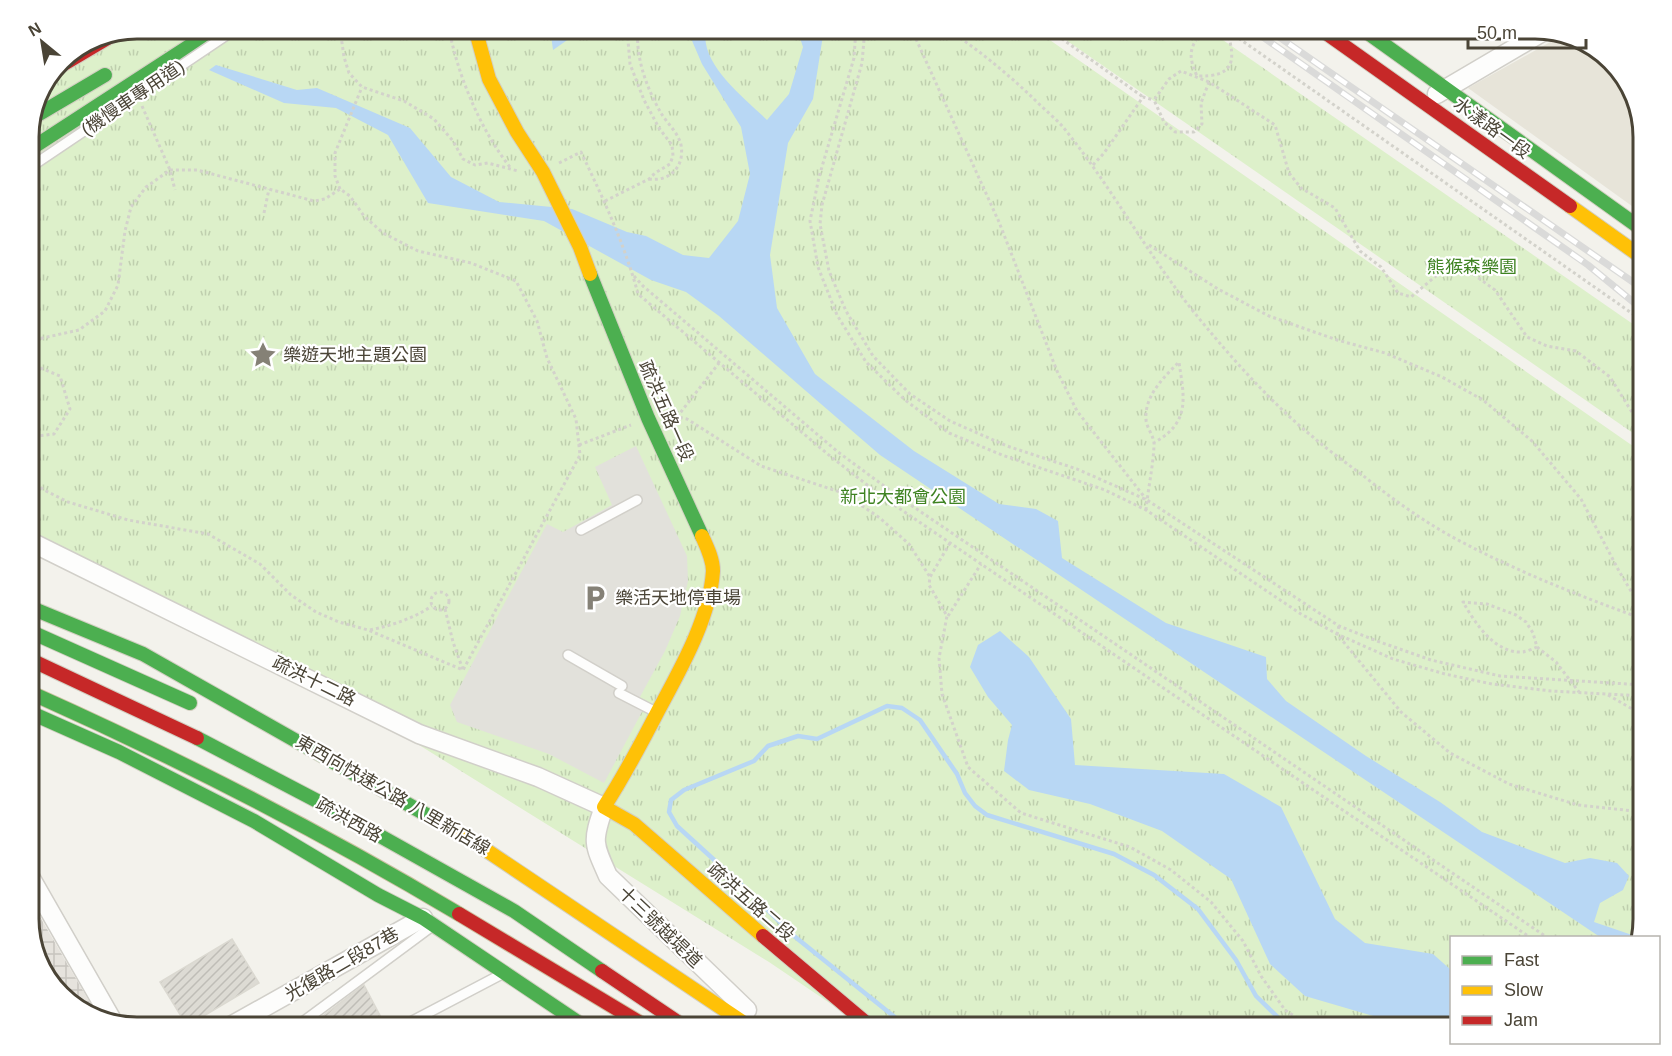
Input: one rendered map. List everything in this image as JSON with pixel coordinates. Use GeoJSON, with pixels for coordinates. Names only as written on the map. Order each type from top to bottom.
{"type":"FeatureCollection","features":[{"type":"Feature","properties":{"kind":"main road"},"geometry":{"type":"LineString","coordinates":[[39,144],[200,39]]}},
{"type":"Feature","properties":{"kind":"main road","name":"疏洪五路一段"},"geometry":{"type":"LineString","coordinates":[[478,39],[489,79],[517,132],[543,171],[580,247],[613,334],[648,418],[709,551],[713,568],[710,592],[689,654],[604,807]]}},
{"type":"Feature","properties":{"kind":"main road","name":"水漾路一段"},"geometry":{"type":"LineString","coordinates":[[1335,39],[1633,250]]}},
{"type":"Feature","properties":{"kind":"main road","name":"水漾路一段"},"geometry":{"type":"LineString","coordinates":[[1376,39],[1633,222]]}},
{"type":"Feature","properties":{"kind":"main road"},"geometry":{"type":"LineString","coordinates":[[42,112],[116,68]]}},
{"type":"Feature","properties":{"kind":"main road"},"geometry":{"type":"LineString","coordinates":[[39,611],[142,654],[330,758],[483,848],[734,1017]]}},
{"type":"Feature","properties":{"kind":"main road"},"geometry":{"type":"LineString","coordinates":[[39,637],[196,712],[127,686],[39,646]]}},
{"type":"Feature","properties":{"kind":"main road"},"geometry":{"type":"LineString","coordinates":[[39,664],[215,746],[333,809],[513,911],[669,1017]]}},
{"type":"Feature","properties":{"kind":"main road"},"geometry":{"type":"LineString","coordinates":[[39,681],[81,700]]}},
{"type":"Feature","properties":{"kind":"main road"},"geometry":{"type":"LineString","coordinates":[[39,697],[122,734],[272,808],[453,910],[629,1017]]}},
{"type":"Feature","properties":{"kind":"main road"},"geometry":{"type":"LineString","coordinates":[[39,716],[119,752],[254,821],[378,895],[428,921],[569,1017]]}},
{"type":"Feature","properties":{"kind":"main road","name":"疏洪西路"},"geometry":{"type":"LineString","coordinates":[[123,720],[247,784],[408,874],[535,953],[616,1017]]}},
{"type":"Feature","properties":{"kind":"main road","name":"疏洪五路二段"},"geometry":{"type":"LineString","coordinates":[[604,807],[634,824],[858,1017]]}},
{"type":"Feature","properties":{"kind":"main road"},"geometry":{"type":"LineString","coordinates":[[489,868],[543,889]]}},
{"type":"Feature","properties":{"kind":"street"},"geometry":{"type":"LineString","coordinates":[[1426,103],[1445,88],[1530,39]]}},
{"type":"Feature","properties":{"kind":"street","name":"疏洪十二路"},"geometry":{"type":"LineString","coordinates":[[39,546],[419,734],[538,777],[604,807]]}},
{"type":"Feature","properties":{"kind":"street","name":"十三號越堤道"},"geometry":{"type":"LineString","coordinates":[[604,807],[595,834],[597,852],[608,876],[754,1017]]}},
{"type":"Feature","properties":{"kind":"street"},"geometry":{"type":"LineString","coordinates":[[39,892],[108,1013]]}},
{"type":"Feature","properties":{"kind":"street","name":"光復路二段87巷"},"geometry":{"type":"LineString","coordinates":[[249,1017],[428,921]]}},
{"type":"Feature","properties":{"kind":"lane","name":"(機慢車專用道)"},"geometry":{"type":"LineString","coordinates":[[39,161],[221,39]]}},
{"type":"Feature","properties":{"kind":"lane"},"geometry":{"type":"LineString","coordinates":[[581,530],[637,500]]}},
{"type":"Feature","properties":{"kind":"lane"},"geometry":{"type":"LineString","coordinates":[[568,655],[658,713]]}},
{"type":"Feature","properties":{"kind":"lane"},"geometry":{"type":"LineString","coordinates":[[310,1017],[428,921]]}},
{"type":"Feature","properties":{"kind":"lane"},"geometry":{"type":"LineString","coordinates":[[422,1017],[504,973]]}},
{"type":"Feature","properties":{"kind":"path"},"geometry":{"type":"LineString","coordinates":[[341,39],[349,73],[362,87],[404,101],[434,119],[453,141],[463,159],[475,165],[488,163],[510,167],[497,152],[489,136],[458,69],[451,39]]}},
{"type":"Feature","properties":{"kind":"path"},"geometry":{"type":"LineString","coordinates":[[605,201],[649,179],[670,164],[673,156],[672,145],[659,128],[644,100],[630,64],[628,39]]}},
{"type":"Feature","properties":{"kind":"path"},"geometry":{"type":"LineString","coordinates":[[637,39],[642,72],[661,112],[681,143],[682,158],[675,172],[659,181],[649,179]]}},
{"type":"Feature","properties":{"kind":"path"},"geometry":{"type":"LineString","coordinates":[[855,39],[854,58],[819,177],[810,221],[818,267],[837,315],[866,362],[905,400],[949,433],[1105,490],[1146,510],[1301,614],[1337,634],[1393,659],[1445,674],[1492,684],[1633,695]]}},
{"type":"Feature","properties":{"kind":"path"},"geometry":{"type":"LineString","coordinates":[[864,39],[862,63],[822,205],[820,224],[829,271],[852,320],[873,356],[910,394],[950,422],[1006,446],[1077,469],[1147,500],[1339,626],[1431,660],[1500,676],[1633,685]]}},
{"type":"Feature","properties":{"kind":"path"},"geometry":{"type":"LineString","coordinates":[[916,39],[999,222],[1057,371],[1077,411],[1147,500]]}},
{"type":"Feature","properties":{"kind":"path"},"geometry":{"type":"LineString","coordinates":[[962,39],[1016,82],[1061,125],[1093,165],[1123,213],[1147,244],[1157,264],[1194,312],[1250,376],[1311,436],[1389,496],[1456,539],[1553,586],[1633,615]]}},
{"type":"Feature","properties":{"kind":"path"},"geometry":{"type":"LineString","coordinates":[[1062,39],[1143,97],[1154,100]]}},
{"type":"Feature","properties":{"kind":"path"},"geometry":{"type":"LineString","coordinates":[[1197,39],[1190,48],[1191,62],[1197,76]]}},
{"type":"Feature","properties":{"kind":"path"},"geometry":{"type":"LineString","coordinates":[[1197,76],[1212,76],[1225,72],[1232,61],[1232,47],[1229,39]]}},
{"type":"Feature","properties":{"kind":"path"},"geometry":{"type":"LineString","coordinates":[[1238,39],[1633,313]]}},
{"type":"Feature","properties":{"kind":"path"},"geometry":{"type":"LineString","coordinates":[[1154,100],[1168,79],[1181,71],[1209,82],[1275,125],[1289,173],[1301,188],[1335,208],[1360,251],[1381,267],[1398,293],[1411,297],[1443,270],[1473,273],[1494,290],[1527,337],[1547,346],[1576,351],[1610,377],[1633,414]]}},
{"type":"Feature","properties":{"kind":"path"},"geometry":{"type":"LineString","coordinates":[[1154,100],[1164,122],[1175,132],[1194,132],[1202,124],[1201,103],[1209,82]]}},
{"type":"Feature","properties":{"kind":"path"},"geometry":{"type":"LineString","coordinates":[[362,87],[335,153],[335,176],[340,189],[350,196],[364,216],[383,233],[418,251],[471,263],[516,281],[537,321],[547,358],[576,419],[580,455],[463,670]]}},
{"type":"Feature","properties":{"kind":"path"},"geometry":{"type":"LineString","coordinates":[[1093,165],[1143,97]]}},
{"type":"Feature","properties":{"kind":"path"},"geometry":{"type":"LineString","coordinates":[[141,104],[170,170],[175,190]]}},
{"type":"Feature","properties":{"kind":"path"},"geometry":{"type":"LineString","coordinates":[[555,166],[580,152],[605,201],[633,274],[638,294],[830,456],[884,498],[1528,936]]}},
{"type":"Feature","properties":{"kind":"path"},"geometry":{"type":"LineString","coordinates":[[39,339],[79,330],[105,311],[118,285],[131,207],[146,187],[170,170],[197,170],[314,201],[325,199],[340,189]]}},
{"type":"Feature","properties":{"kind":"path"},"geometry":{"type":"LineString","coordinates":[[264,213],[269,189]]}},
{"type":"Feature","properties":{"kind":"path"},"geometry":{"type":"LineString","coordinates":[[1147,244],[1218,289],[1269,316],[1337,340],[1385,353],[1442,377],[1483,400],[1532,441],[1581,499],[1618,571],[1633,594]]}},
{"type":"Feature","properties":{"kind":"path"},"geometry":{"type":"LineString","coordinates":[[633,274],[643,286],[838,452],[899,497],[1545,936]]}},
{"type":"Feature","properties":{"kind":"path"},"geometry":{"type":"LineString","coordinates":[[1146,510],[1155,442],[1148,430],[1146,417],[1148,405],[1158,383],[1179,362],[1184,397],[1182,413],[1178,424],[1169,435],[1155,442]]}},
{"type":"Feature","properties":{"kind":"path"},"geometry":{"type":"LineString","coordinates":[[677,417],[719,363]]}},
{"type":"Feature","properties":{"kind":"path"},"geometry":{"type":"LineString","coordinates":[[39,368],[60,376],[70,409],[54,434],[39,436]]}},
{"type":"Feature","properties":{"kind":"path"},"geometry":{"type":"LineString","coordinates":[[660,414],[687,419],[761,466],[843,493],[880,518],[909,544],[930,577]]}},
{"type":"Feature","properties":{"kind":"path"},"geometry":{"type":"LineString","coordinates":[[579,445],[635,424]]}},
{"type":"Feature","properties":{"kind":"path"},"geometry":{"type":"LineString","coordinates":[[39,485],[68,502],[128,520],[208,534],[260,564],[291,595],[316,612],[339,622],[368,630],[463,670]]}},
{"type":"Feature","properties":{"kind":"path"},"geometry":{"type":"LineString","coordinates":[[947,616],[929,585],[930,577],[950,543]]}},
{"type":"Feature","properties":{"kind":"path"},"geometry":{"type":"LineString","coordinates":[[981,564],[947,616],[939,658],[942,694],[968,767],[1021,813],[1130,847],[1171,870],[1211,902],[1243,941],[1261,976],[1286,1010],[1296,1017]]}},
{"type":"Feature","properties":{"kind":"path"},"geometry":{"type":"LineString","coordinates":[[445,609],[435,610],[431,597],[440,592],[444,593],[449,601],[445,609],[463,670]]}},
{"type":"Feature","properties":{"kind":"path"},"geometry":{"type":"LineString","coordinates":[[1537,647],[1523,652],[1505,649],[1492,640],[1471,616],[1464,602],[1488,604],[1516,615],[1526,622],[1537,647],[1556,662],[1579,692]]}},
{"type":"Feature","properties":{"kind":"path"},"geometry":{"type":"LineString","coordinates":[[368,630],[416,617],[432,606]]}},
{"type":"Feature","properties":{"kind":"path"},"geometry":{"type":"LineString","coordinates":[[1337,634],[1339,626]]}},
{"type":"Feature","properties":{"kind":"path"},"geometry":{"type":"LineString","coordinates":[[1337,634],[1401,712],[1450,753],[1509,784],[1578,805],[1633,811]]}},
{"type":"Feature","properties":{"kind":"path"},"geometry":{"type":"LineString","coordinates":[[1606,694],[1633,709]]}},
{"type":"Feature","properties":{"kind":"shaded area"},"geometry":{"type":"Polygon","coordinates":[[[1553,41],[1590,55],[1617,82],[1630,111],[1633,137],[1633,207],[1468,88],[1553,41]]]}},
{"type":"Feature","properties":{"kind":"shaded area","name":"樂活天地停車場"},"geometry":{"type":"Polygon","coordinates":[[[636,446],[687,556],[688,581],[680,616],[665,651],[635,706],[643,710],[604,783],[549,754],[457,722],[450,705],[547,524],[563,532],[612,505],[595,467],[636,446]]]}},
{"type":"Feature","properties":{"kind":"shaded area"},"geometry":{"type":"Polygon","coordinates":[[[39,915],[92,1006],[82,1001],[68,988],[52,968],[42,945],[39,915]]]}},
{"type":"Feature","properties":{"kind":"green space","name":"新北大都會公園"},"geometry":{"type":"Polygon","coordinates":[[[137,39],[1048,39],[1633,446],[1631,936],[1450,936],[1450,1017],[850,1017],[769,962],[340,696],[39,541],[39,130],[46,99],[55,82],[64,72],[72,72],[72,64],[82,55],[99,46],[137,39]]]}},
{"type":"Feature","properties":{"kind":"green space","name":"熊猴森樂園"},"geometry":{"type":"Polygon","coordinates":[[[1064,39],[1221,39],[1633,324],[1633,433],[1064,39]]]}},
{"type":"Feature","properties":{"kind":"water"},"geometry":{"type":"Polygon","coordinates":[[[552,39],[569,39],[553,50],[552,39]]]}},
{"type":"Feature","properties":{"kind":"water"},"geometry":{"type":"Polygon","coordinates":[[[691,39],[706,39],[709,55],[725,79],[767,120],[789,94],[803,47],[800,39],[822,39],[813,99],[788,143],[770,255],[777,308],[815,374],[914,451],[999,504],[1036,509],[1058,521],[1062,558],[1166,623],[1266,657],[1267,679],[1286,701],[1482,832],[1565,863],[1590,858],[1617,863],[1629,876],[1623,890],[1600,903],[1594,922],[1631,936],[1599,936],[880,455],[719,316],[686,292],[651,280],[544,221],[428,203],[388,135],[336,108],[284,103],[209,70],[216,65],[297,90],[317,88],[410,128],[451,177],[499,202],[572,209],[627,232],[646,236],[683,255],[709,258],[738,221],[750,174],[741,127],[702,64],[691,39]]]}},
{"type":"Feature","properties":{"kind":"water"},"geometry":{"type":"Polygon","coordinates":[[[1000,631],[1029,657],[1071,719],[1075,765],[1224,774],[1281,807],[1335,919],[1365,943],[1433,954],[1450,969],[1450,1017],[1377,1017],[1305,996],[1270,964],[1231,879],[1162,831],[1090,804],[1029,790],[1004,771],[1012,725],[988,697],[970,667],[978,645],[1000,631]]]}},
{"type":"Feature","properties":{"kind":"building"},"geometry":{"type":"Polygon","coordinates":[[[232,939],[259,983],[202,1017],[181,1017],[160,982],[232,939]]]}},
{"type":"Feature","properties":{"kind":"building"},"geometry":{"type":"Polygon","coordinates":[[[364,985],[381,1017],[322,1017],[364,985]]]}},
{"type":"Feature","properties":{"kind":"waterway"},"geometry":{"type":"LineString","coordinates":[[895,1017],[794,936],[677,826],[669,812],[671,800],[684,790],[754,761],[768,746],[798,736],[817,739],[887,706],[902,708],[920,720],[957,774],[965,793],[975,806],[987,815],[1114,854],[1154,875],[1198,909],[1236,960],[1256,996],[1278,1017]]}},
{"type":"Feature","properties":{"kind":"railway"},"geometry":{"type":"LineString","coordinates":[[1266,39],[1588,265],[1633,302]]}},
{"type":"Feature","properties":{"kind":"railway"},"geometry":{"type":"LineString","coordinates":[[1282,39],[1633,282]]}},
{"type":"Feature","properties":{"kind":"traffic: fast"},"geometry":{"type":"LineString","coordinates":[[39,144],[200,39]]}},
{"type":"Feature","properties":{"kind":"traffic: fast"},"geometry":{"type":"LineString","coordinates":[[1376,39],[1633,223]]}},
{"type":"Feature","properties":{"kind":"traffic: fast"},"geometry":{"type":"LineString","coordinates":[[42,112],[105,75]]}},
{"type":"Feature","properties":{"kind":"traffic: fast"},"geometry":{"type":"LineString","coordinates":[[590,274],[648,418],[702,536]]}},
{"type":"Feature","properties":{"kind":"traffic: fast"},"geometry":{"type":"LineString","coordinates":[[39,611],[143,654],[448,827]]}},
{"type":"Feature","properties":{"kind":"traffic: fast"},"geometry":{"type":"LineString","coordinates":[[39,635],[190,703]]}},
{"type":"Feature","properties":{"kind":"traffic: fast"},"geometry":{"type":"LineString","coordinates":[[39,697],[247,797],[407,883],[459,914]]}},
{"type":"Feature","properties":{"kind":"traffic: fast"},"geometry":{"type":"LineString","coordinates":[[39,716],[119,752],[254,821],[378,895],[423,918],[570,1017]]}},
{"type":"Feature","properties":{"kind":"traffic: fast"},"geometry":{"type":"LineString","coordinates":[[197,738],[323,804],[514,911],[602,971]]}},
{"type":"Feature","properties":{"kind":"traffic: slow"},"geometry":{"type":"LineString","coordinates":[[478,39],[489,79],[517,132],[543,172],[580,247],[590,274]]}},
{"type":"Feature","properties":{"kind":"traffic: slow"},"geometry":{"type":"LineString","coordinates":[[1570,206],[1633,251]]}},
{"type":"Feature","properties":{"kind":"traffic: slow"},"geometry":{"type":"LineString","coordinates":[[702,536],[711,558],[713,571],[711,589],[700,625],[693,643],[632,760],[604,807],[634,824],[763,936]]}},
{"type":"Feature","properties":{"kind":"traffic: slow"},"geometry":{"type":"LineString","coordinates":[[448,827],[483,848],[735,1017]]}},
{"type":"Feature","properties":{"kind":"traffic: jam"},"geometry":{"type":"LineString","coordinates":[[1335,39],[1570,206]]}},
{"type":"Feature","properties":{"kind":"traffic: jam"},"geometry":{"type":"LineString","coordinates":[[39,664],[197,738]]}},
{"type":"Feature","properties":{"kind":"traffic: jam"},"geometry":{"type":"LineString","coordinates":[[459,914],[630,1017]]}},
{"type":"Feature","properties":{"kind":"traffic: jam"},"geometry":{"type":"LineString","coordinates":[[763,936],[859,1017]]}},
{"type":"Feature","properties":{"kind":"traffic: jam"},"geometry":{"type":"LineString","coordinates":[[602,971],[670,1017]]}},
{"type":"Feature","properties":{"kind":"place","name":"樂遊天地主題公園"},"geometry":{"type":"Point","coordinates":[263,355]}},
{"type":"Feature","properties":{"kind":"place","name":"樂活天地停車場"},"geometry":{"type":"Point","coordinates":[595,598]}}]}
